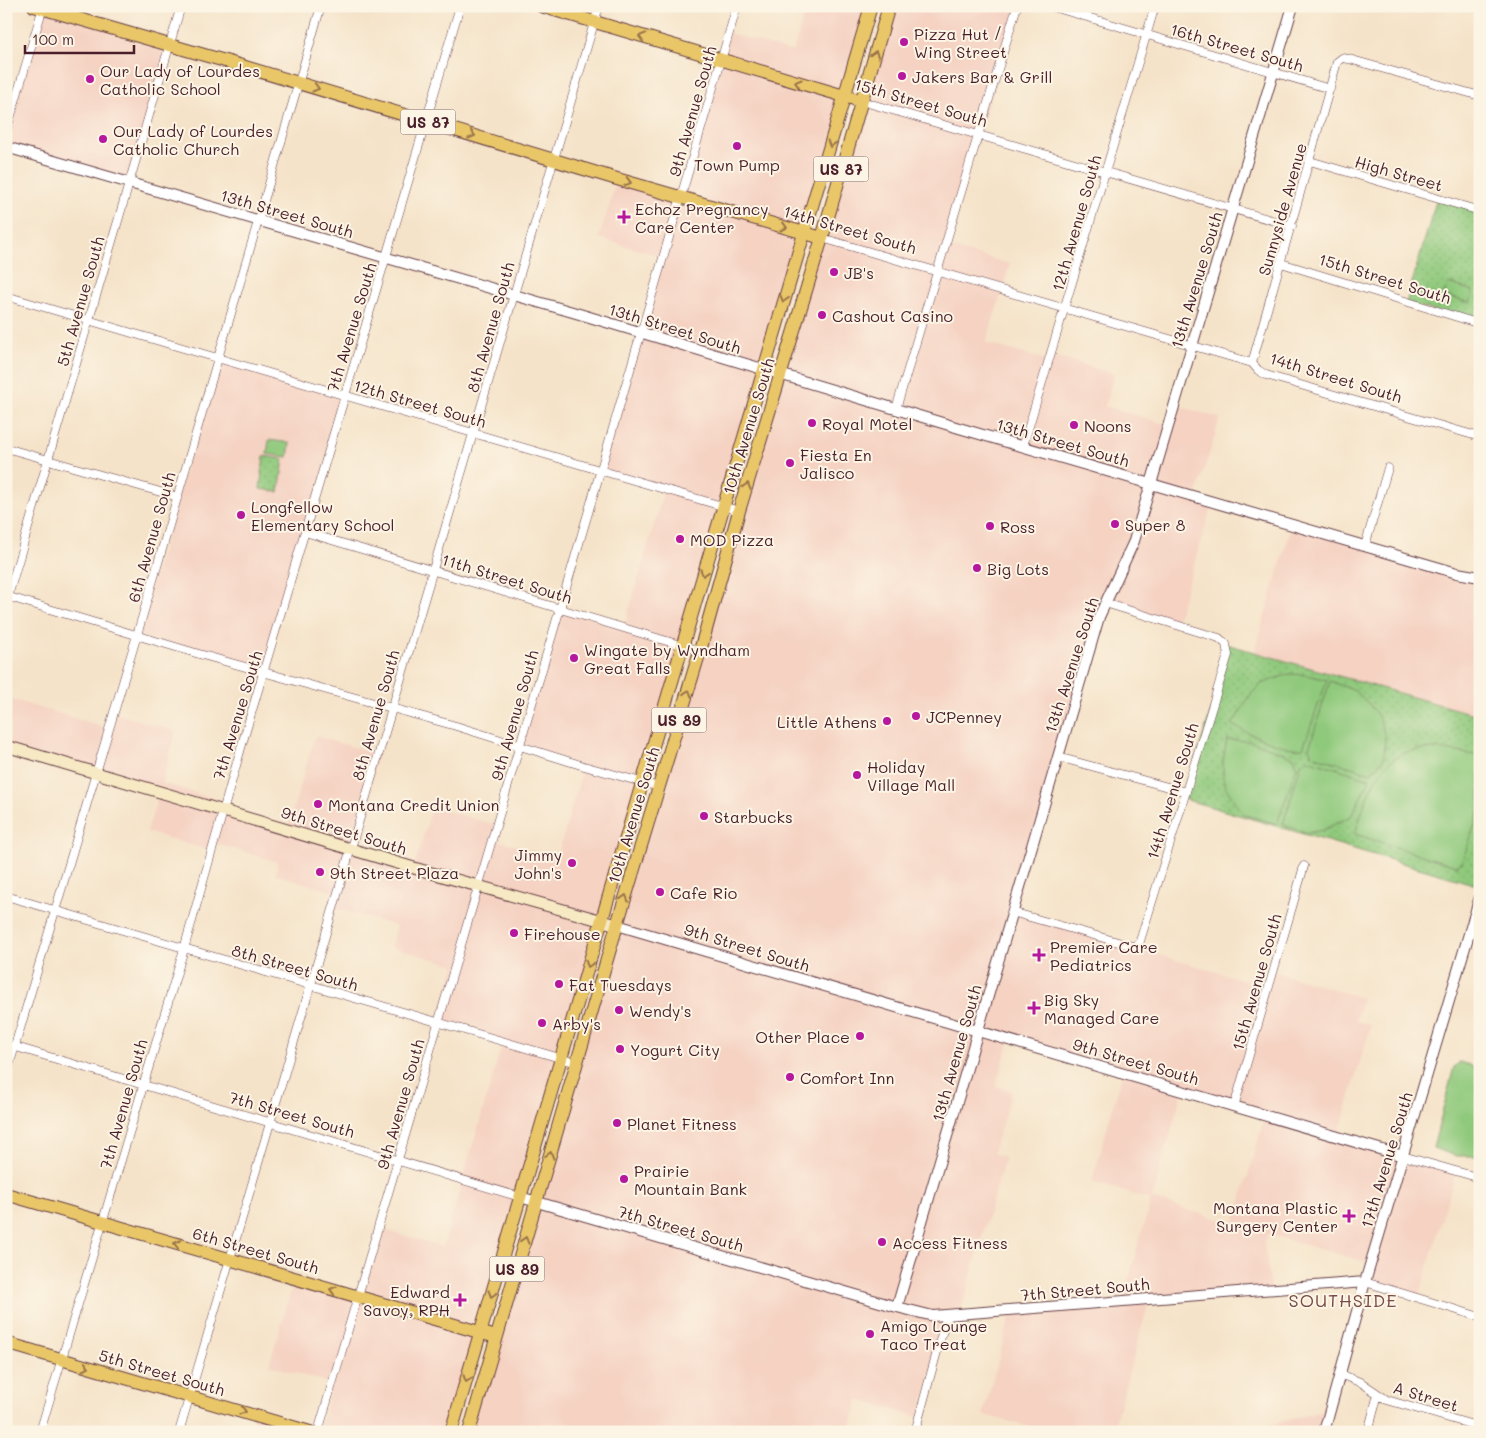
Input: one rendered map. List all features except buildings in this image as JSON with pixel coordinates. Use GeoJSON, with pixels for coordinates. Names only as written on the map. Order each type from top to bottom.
{"type":"FeatureCollection","features":[{"type":"Feature","properties":{"kind":"main road","name":"15th Street South"},"geometry":{"type":"LineString","coordinates":[[541,6],[861,101]]}},
{"type":"Feature","properties":{"kind":"main road","name":"10th Avenue South"},"geometry":{"type":"LineString","coordinates":[[451,1432],[681,646],[845,97],[870,6]]}},
{"type":"Feature","properties":{"kind":"main road","name":"10th Avenue South"},"geometry":{"type":"LineString","coordinates":[[469,1432],[617,925],[700,651],[739,511],[822,238],[888,6]]}},
{"type":"Feature","properties":{"kind":"main road","name":"14th Street South"},"geometry":{"type":"LineString","coordinates":[[40,7],[803,234],[822,238]]}},
{"type":"Feature","properties":{"kind":"main road","name":"9th Street South"},"geometry":{"type":"LineString","coordinates":[[6,746],[478,886],[617,925]]}},
{"type":"Feature","properties":{"kind":"main road","name":"6th Street South"},"geometry":{"type":"LineString","coordinates":[[6,1194],[496,1337]]}},
{"type":"Feature","properties":{"kind":"main road","name":"5th Street South"},"geometry":{"type":"LineString","coordinates":[[6,1343],[310,1432]]}},
{"type":"Feature","properties":{"kind":"street","name":"5th Avenue South"},"geometry":{"type":"LineString","coordinates":[[7,599],[181,6]]}},
{"type":"Feature","properties":{"kind":"street","name":"6th Avenue South"},"geometry":{"type":"LineString","coordinates":[[6,1076],[10,1045],[55,910],[321,6]]}},
{"type":"Feature","properties":{"kind":"street","name":"7th Avenue South"},"geometry":{"type":"LineString","coordinates":[[40,1432],[184,949],[460,6]]}},
{"type":"Feature","properties":{"kind":"street","name":"8th Avenue South"},"geometry":{"type":"LineString","coordinates":[[179,1432],[599,6]]}},
{"type":"Feature","properties":{"kind":"street","name":"9th Avenue South"},"geometry":{"type":"LineString","coordinates":[[318,1432],[518,746],[737,6]]}},
{"type":"Feature","properties":{"kind":"street"},"geometry":{"type":"LineString","coordinates":[[896,410],[1016,6]]}},
{"type":"Feature","properties":{"kind":"street","name":"16th Street South"},"geometry":{"type":"LineString","coordinates":[[1050,6],[1330,89]]}},
{"type":"Feature","properties":{"kind":"street","name":"12th Avenue South"},"geometry":{"type":"LineString","coordinates":[[1023,446],[1154,6]]}},
{"type":"Feature","properties":{"kind":"street","name":"13th Avenue South"},"geometry":{"type":"LineString","coordinates":[[898,1307],[1099,617],[1134,541],[1293,6]]}},
{"type":"Feature","properties":{"kind":"street"},"geometry":{"type":"LineString","coordinates":[[6,132],[40,7]]}},
{"type":"Feature","properties":{"kind":"street","name":"Sunnyside Avenue"},"geometry":{"type":"LineString","coordinates":[[1252,363],[1338,62],[1342,58],[1349,59],[1480,96]]}},
{"type":"Feature","properties":{"kind":"street","name":"15th Street South"},"geometry":{"type":"LineString","coordinates":[[861,101],[1292,226]]}},
{"type":"Feature","properties":{"kind":"street","name":"13th Street South"},"geometry":{"type":"LineString","coordinates":[[6,146],[386,257],[896,410],[1457,573],[1480,577]]}},
{"type":"Feature","properties":{"kind":"street","name":"High Street"},"geometry":{"type":"LineString","coordinates":[[1310,161],[1480,211]]}},
{"type":"Feature","properties":{"kind":"street","name":"14th Street South"},"geometry":{"type":"LineString","coordinates":[[822,238],[1252,363],[1266,376],[1480,437]]}},
{"type":"Feature","properties":{"kind":"street","name":"15th Street South"},"geometry":{"type":"LineString","coordinates":[[1281,264],[1480,324]]}},
{"type":"Feature","properties":{"kind":"street","name":"12th Street South"},"geometry":{"type":"LineString","coordinates":[[6,296],[739,511]]}},
{"type":"Feature","properties":{"kind":"street"},"geometry":{"type":"LineString","coordinates":[[6,448],[178,497]]}},
{"type":"Feature","properties":{"kind":"street"},"geometry":{"type":"LineString","coordinates":[[1365,546],[1388,468]]}},
{"type":"Feature","properties":{"kind":"street","name":"11th Street South"},"geometry":{"type":"LineString","coordinates":[[305,532],[700,651]]}},
{"type":"Feature","properties":{"kind":"street"},"geometry":{"type":"LineString","coordinates":[[7,599],[456,726],[659,787]]}},
{"type":"Feature","properties":{"kind":"street","name":"14th Avenue South"},"geometry":{"type":"LineString","coordinates":[[1012,912],[1132,946],[1137,945],[1140,941],[1228,655],[1226,644],[1219,638],[1105,603]]}},
{"type":"Feature","properties":{"kind":"street"},"geometry":{"type":"LineString","coordinates":[[1058,757],[1186,792]]}},
{"type":"Feature","properties":{"kind":"street","name":"15th Avenue South"},"geometry":{"type":"LineString","coordinates":[[1234,1107],[1304,866]]}},
{"type":"Feature","properties":{"kind":"street","name":"8th Street South"},"geometry":{"type":"LineString","coordinates":[[6,896],[577,1063]]}},
{"type":"Feature","properties":{"kind":"street","name":"17th Avenue South"},"geometry":{"type":"LineString","coordinates":[[1324,1432],[1364,1282],[1480,898]]}},
{"type":"Feature","properties":{"kind":"street","name":"9th Street South"},"geometry":{"type":"LineString","coordinates":[[617,925],[1480,1178]]}},
{"type":"Feature","properties":{"kind":"street","name":"7th Street South"},"geometry":{"type":"LineString","coordinates":[[10,1045],[537,1202],[933,1316],[1364,1282]]}},
{"type":"Feature","properties":{"kind":"street"},"geometry":{"type":"LineString","coordinates":[[1364,1282],[1480,1317]]}},
{"type":"Feature","properties":{"kind":"street"},"geometry":{"type":"LineString","coordinates":[[915,1432],[947,1315]]}},
{"type":"Feature","properties":{"kind":"street","name":"A Street"},"geometry":{"type":"LineString","coordinates":[[1340,1374],[1362,1383],[1387,1400],[1480,1427]]}},
{"type":"Feature","properties":{"kind":"street"},"geometry":{"type":"LineString","coordinates":[[1368,1432],[1378,1394]]}},
{"type":"Feature","properties":{"kind":"shaded area"},"geometry":{"type":"Polygon","coordinates":[[[807,6],[871,6],[451,1432],[318,1432],[332,1384],[269,1365],[295,1278],[358,1297],[378,1228],[443,1247],[503,1041],[438,1022],[455,965],[391,947],[397,926],[333,908],[337,893],[275,874],[278,862],[214,843],[211,851],[147,832],[159,793],[6,746],[6,698],[109,728],[113,713],[176,731],[162,783],[225,802],[223,811],[287,830],[315,736],[378,754],[351,848],[414,867],[432,807],[496,825],[493,839],[557,857],[584,766],[518,746],[560,608],[624,627],[664,490],[601,471],[663,257],[599,238],[617,179],[681,197],[729,33],[793,52],[807,6]]]}},
{"type":"Feature","properties":{"kind":"shaded area"},"geometry":{"type":"Polygon","coordinates":[[[889,6],[1017,6],[946,246],[1010,264],[986,343],[1049,361],[1051,355],[1114,374],[1105,406],[1168,425],[1175,405],[1220,418],[1196,497],[1213,502],[1175,625],[1105,603],[1013,912],[1268,987],[1273,971],[1362,998],[1356,1021],[1371,1025],[1338,1137],[1456,1171],[1419,1298],[1365,1282],[1370,1263],[1267,1234],[1264,1244],[1271,1289],[1150,1299],[1112,1432],[1034,1432],[1035,1428],[983,1415],[1012,1310],[1122,1301],[1151,1200],[1092,1182],[1122,1074],[1010,1041],[996,1086],[1012,1091],[993,1153],[1005,1157],[960,1314],[947,1315],[919,1417],[858,1400],[849,1432],[469,1432],[889,6]],[[1182,1092],[1152,1199],[1234,1224],[1265,1116],[1182,1092]]]}},
{"type":"Feature","properties":{"kind":"shaded area","name":"Our Lady of Lourdes Catholic School"},"geometry":{"type":"Polygon","coordinates":[[[42,9],[169,46],[129,182],[6,147],[6,132],[42,9]]]}},
{"type":"Feature","properties":{"kind":"shaded area","name":"Longfellow Elementary School"},"geometry":{"type":"Polygon","coordinates":[[[218,358],[345,395],[264,672],[137,635],[218,358]]]}},
{"type":"Feature","properties":{"kind":"shaded area"},"geometry":{"type":"Polygon","coordinates":[[[1292,525],[1480,577],[1480,716],[1254,652],[1292,525]]]}},
{"type":"Feature","properties":{"kind":"shaded area"},"geometry":{"type":"Polygon","coordinates":[[[1330,1409],[1324,1432],[1242,1432],[1330,1409]]]}},
{"type":"Feature","properties":{"kind":"shaded area"},"geometry":{"type":"Polygon","coordinates":[[[254,1414],[318,1432],[249,1432],[254,1414]]]}},
{"type":"Feature","properties":{"kind":"green space"},"geometry":{"type":"Polygon","coordinates":[[[1437,198],[1480,211],[1480,324],[1406,303],[1437,198]]]}},
{"type":"Feature","properties":{"kind":"green space"},"geometry":{"type":"Polygon","coordinates":[[[1448,283],[1473,291],[1470,303],[1444,295],[1448,283]]]}},
{"type":"Feature","properties":{"kind":"green space"},"geometry":{"type":"Polygon","coordinates":[[[269,440],[290,443],[288,457],[267,454],[269,440]]]}},
{"type":"Feature","properties":{"kind":"green space"},"geometry":{"type":"Polygon","coordinates":[[[264,456],[284,459],[279,492],[260,489],[264,456]]]}},
{"type":"Feature","properties":{"kind":"green space"},"geometry":{"type":"Polygon","coordinates":[[[1226,644],[1480,716],[1480,886],[1184,799],[1228,655],[1226,644]]]}},
{"type":"Feature","properties":{"kind":"green space"},"geometry":{"type":"Polygon","coordinates":[[[1289,674],[1307,675],[1327,680],[1303,748],[1277,744],[1232,725],[1251,694],[1261,684],[1289,674]]]}},
{"type":"Feature","properties":{"kind":"green space"},"geometry":{"type":"Polygon","coordinates":[[[1330,681],[1355,691],[1378,716],[1385,736],[1384,758],[1371,773],[1312,755],[1309,748],[1330,681]]]}},
{"type":"Feature","properties":{"kind":"green space"},"geometry":{"type":"Polygon","coordinates":[[[1227,740],[1250,741],[1294,757],[1297,766],[1277,824],[1243,814],[1226,788],[1223,777],[1223,760],[1227,740]]]}},
{"type":"Feature","properties":{"kind":"green space"},"geometry":{"type":"Polygon","coordinates":[[[1439,749],[1480,756],[1480,810],[1462,862],[1456,866],[1355,834],[1370,791],[1388,764],[1407,752],[1439,749]]]}},
{"type":"Feature","properties":{"kind":"green space"},"geometry":{"type":"Polygon","coordinates":[[[1307,759],[1370,779],[1351,816],[1323,830],[1308,833],[1283,825],[1301,764],[1307,759]]]}},
{"type":"Feature","properties":{"kind":"green space"},"geometry":{"type":"Polygon","coordinates":[[[1460,1062],[1480,1068],[1480,1156],[1456,1156],[1433,1148],[1454,1067],[1460,1062]]]}},
{"type":"Feature","properties":{"kind":"place","name":"Pizza Hut / Wing Street"},"geometry":{"type":"Point","coordinates":[904,42]}},
{"type":"Feature","properties":{"kind":"place","name":"Jakers Bar & Grill"},"geometry":{"type":"Point","coordinates":[902,76]}},
{"type":"Feature","properties":{"kind":"place","name":"Our Lady of Lourdes Catholic School"},"geometry":{"type":"Point","coordinates":[90,79]}},
{"type":"Feature","properties":{"kind":"place","name":"Our Lady of Lourdes Catholic Church"},"geometry":{"type":"Point","coordinates":[103,139]}},
{"type":"Feature","properties":{"kind":"place","name":"Town Pump"},"geometry":{"type":"Point","coordinates":[737,146]}},
{"type":"Feature","properties":{"kind":"place","name":"Echoz Pregnancy Care Center"},"geometry":{"type":"Point","coordinates":[624,217]}},
{"type":"Feature","properties":{"kind":"place","name":"JB's"},"geometry":{"type":"Point","coordinates":[834,272]}},
{"type":"Feature","properties":{"kind":"place","name":"Cashout Casino"},"geometry":{"type":"Point","coordinates":[822,315]}},
{"type":"Feature","properties":{"kind":"place","name":"Royal Motel"},"geometry":{"type":"Point","coordinates":[812,423]}},
{"type":"Feature","properties":{"kind":"place","name":"Noons"},"geometry":{"type":"Point","coordinates":[1074,425]}},
{"type":"Feature","properties":{"kind":"place","name":"Fiesta En Jalisco"},"geometry":{"type":"Point","coordinates":[790,463]}},
{"type":"Feature","properties":{"kind":"place","name":"Longfellow Elementary School"},"geometry":{"type":"Point","coordinates":[241,515]}},
{"type":"Feature","properties":{"kind":"place","name":"Super 8"},"geometry":{"type":"Point","coordinates":[1115,524]}},
{"type":"Feature","properties":{"kind":"place","name":"Ross"},"geometry":{"type":"Point","coordinates":[990,526]}},
{"type":"Feature","properties":{"kind":"place","name":"MOD Pizza"},"geometry":{"type":"Point","coordinates":[680,539]}},
{"type":"Feature","properties":{"kind":"place","name":"Big Lots"},"geometry":{"type":"Point","coordinates":[977,568]}},
{"type":"Feature","properties":{"kind":"place","name":"Wingate by Wyndham Great Falls"},"geometry":{"type":"Point","coordinates":[574,658]}},
{"type":"Feature","properties":{"kind":"place","name":"JCPenney"},"geometry":{"type":"Point","coordinates":[916,716]}},
{"type":"Feature","properties":{"kind":"place","name":"Little Athens"},"geometry":{"type":"Point","coordinates":[887,721]}},
{"type":"Feature","properties":{"kind":"place","name":"Holiday Village Mall"},"geometry":{"type":"Point","coordinates":[857,775]}},
{"type":"Feature","properties":{"kind":"place","name":"Montana Credit Union"},"geometry":{"type":"Point","coordinates":[318,804]}},
{"type":"Feature","properties":{"kind":"place","name":"Starbucks"},"geometry":{"type":"Point","coordinates":[704,816]}},
{"type":"Feature","properties":{"kind":"place","name":"Jimmy John's"},"geometry":{"type":"Point","coordinates":[572,863]}},
{"type":"Feature","properties":{"kind":"place","name":"9th Street Plaza"},"geometry":{"type":"Point","coordinates":[320,872]}},
{"type":"Feature","properties":{"kind":"place","name":"Cafe Rio"},"geometry":{"type":"Point","coordinates":[660,892]}},
{"type":"Feature","properties":{"kind":"place","name":"Firehouse"},"geometry":{"type":"Point","coordinates":[514,933]}},
{"type":"Feature","properties":{"kind":"place","name":"Premier Care Pediatrics"},"geometry":{"type":"Point","coordinates":[1039,955]}},
{"type":"Feature","properties":{"kind":"place","name":"Fat Tuesdays"},"geometry":{"type":"Point","coordinates":[559,984]}},
{"type":"Feature","properties":{"kind":"place","name":"Big Sky Managed Care"},"geometry":{"type":"Point","coordinates":[1034,1008]}},
{"type":"Feature","properties":{"kind":"place","name":"Wendy's"},"geometry":{"type":"Point","coordinates":[619,1010]}},
{"type":"Feature","properties":{"kind":"place","name":"Arby's"},"geometry":{"type":"Point","coordinates":[542,1023]}},
{"type":"Feature","properties":{"kind":"place","name":"Other Place"},"geometry":{"type":"Point","coordinates":[860,1036]}},
{"type":"Feature","properties":{"kind":"place","name":"Yogurt City"},"geometry":{"type":"Point","coordinates":[620,1049]}},
{"type":"Feature","properties":{"kind":"place","name":"Comfort Inn"},"geometry":{"type":"Point","coordinates":[790,1077]}},
{"type":"Feature","properties":{"kind":"place","name":"Planet Fitness"},"geometry":{"type":"Point","coordinates":[617,1123]}},
{"type":"Feature","properties":{"kind":"place","name":"Prairie Mountain Bank"},"geometry":{"type":"Point","coordinates":[624,1179]}},
{"type":"Feature","properties":{"kind":"place","name":"Montana Plastic Surgery Center"},"geometry":{"type":"Point","coordinates":[1349,1216]}},
{"type":"Feature","properties":{"kind":"place","name":"Access Fitness"},"geometry":{"type":"Point","coordinates":[882,1242]}},
{"type":"Feature","properties":{"kind":"place","name":"Edward Savoy, RPH"},"geometry":{"type":"Point","coordinates":[460,1300]}},
{"type":"Feature","properties":{"kind":"place","name":"Amigo Lounge Taco Treat"},"geometry":{"type":"Point","coordinates":[870,1334]}},
{"type":"Feature","properties":{"kind":"district","name":"SOUTHSIDE"},"geometry":{"type":"Point","coordinates":[1343,1300]}}]}
